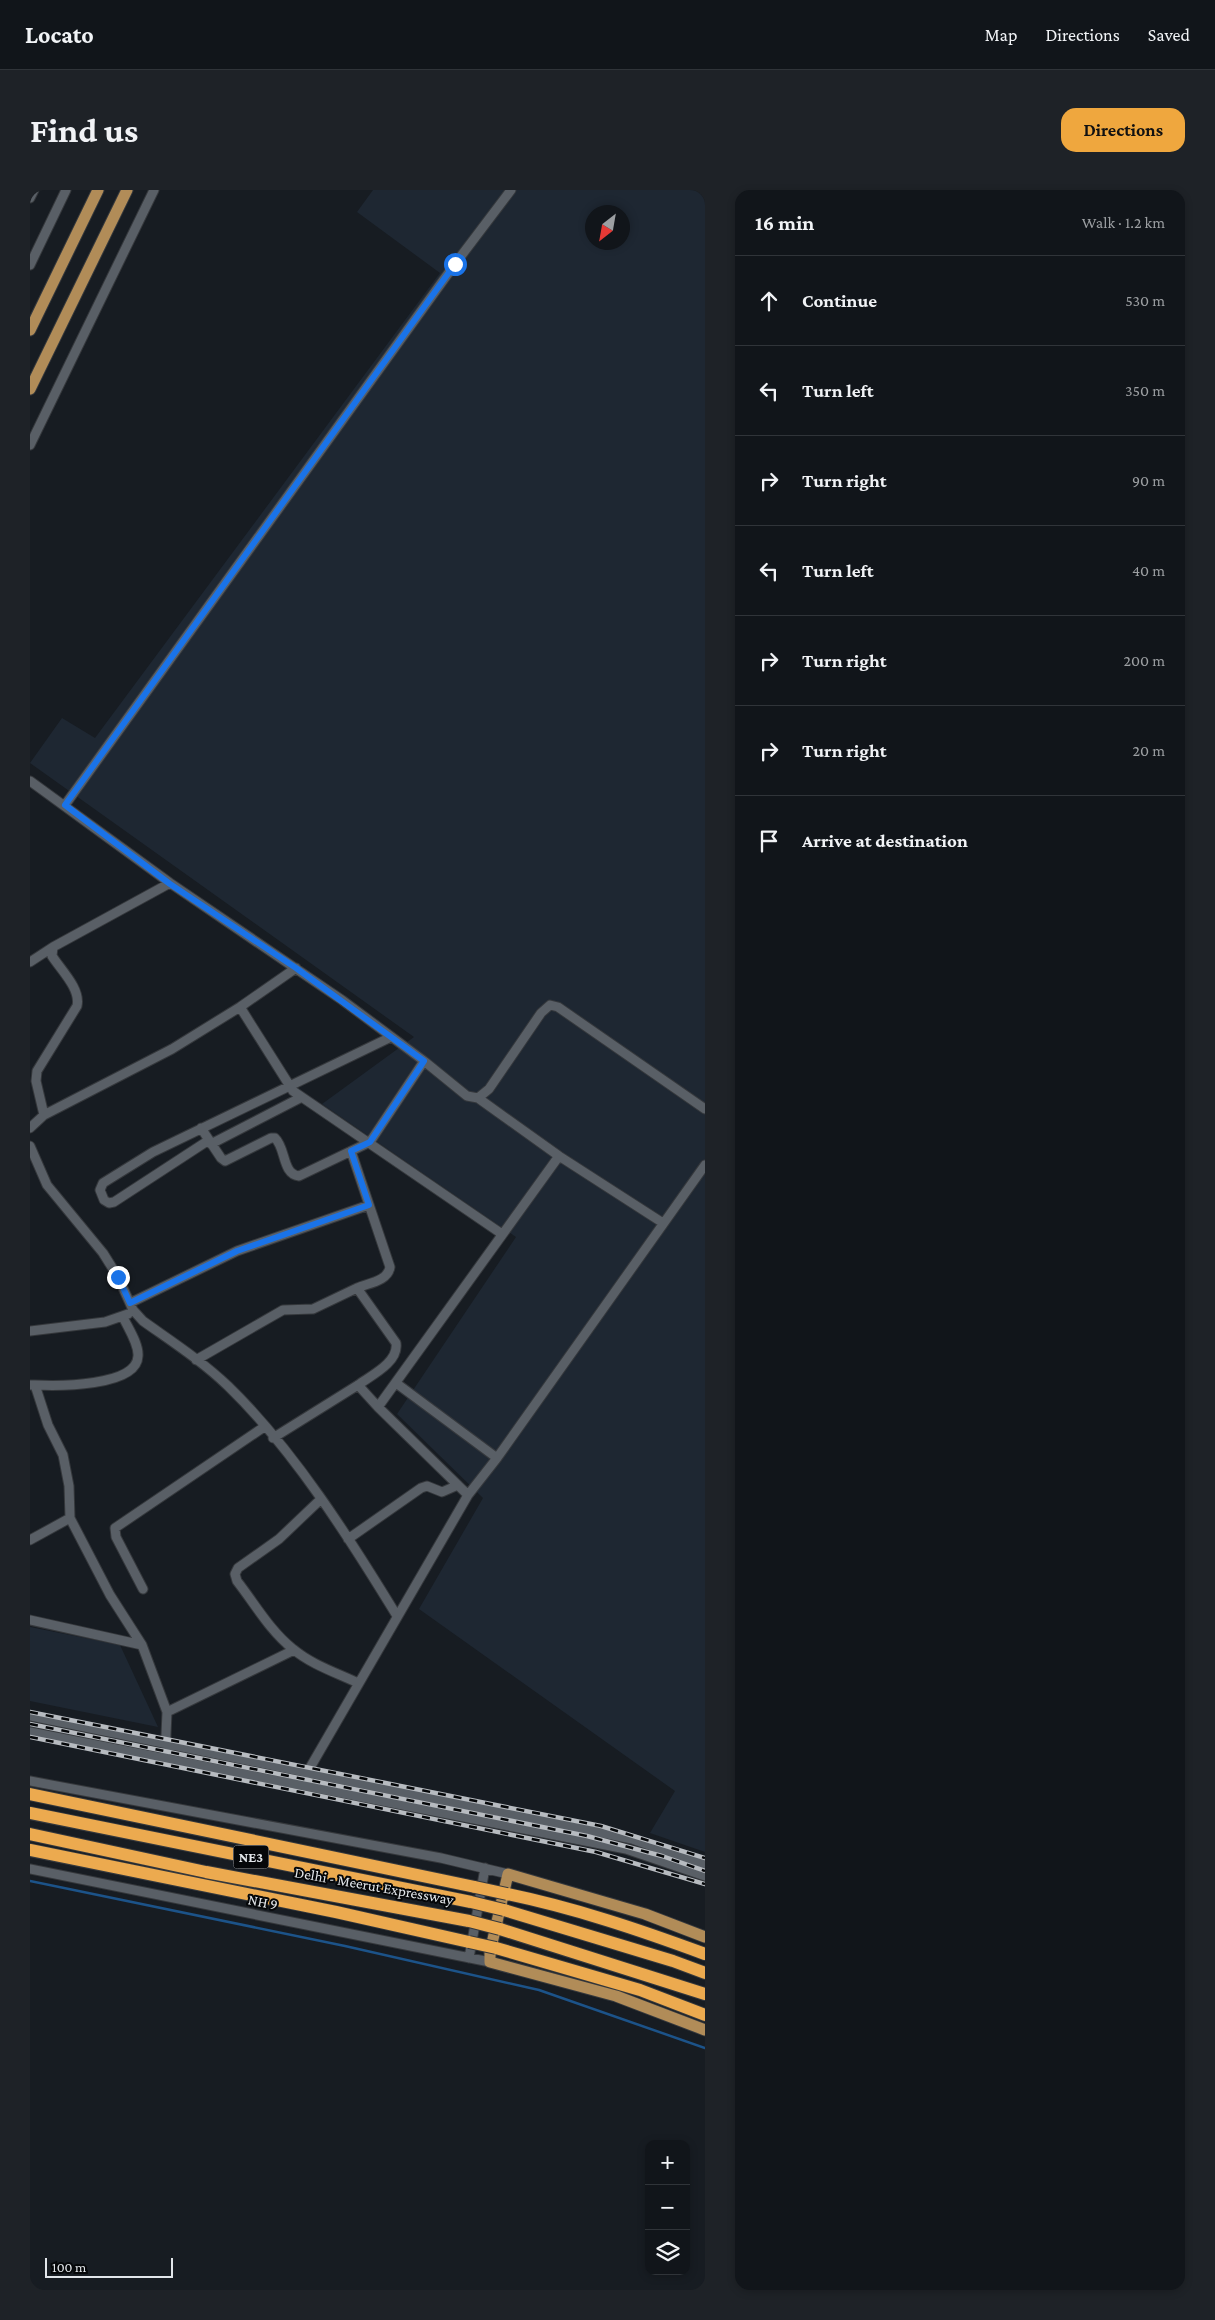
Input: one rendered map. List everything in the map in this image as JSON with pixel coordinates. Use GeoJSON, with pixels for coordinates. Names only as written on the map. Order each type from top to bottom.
{"type":"FeatureCollection","features":[{"type":"Feature","properties":{"kind":"highway"},"geometry":{"type":"LineString","coordinates":[[30,1794],[543,1901],[641,1931],[705,1954]]}},
{"type":"Feature","properties":{"kind":"highway","name":"Delhi - Meerut Expressway"},"geometry":{"type":"LineString","coordinates":[[30,1813],[471,1902],[504,1910],[673,1961],[705,1973]]}},
{"type":"Feature","properties":{"kind":"highway","name":"Delhi - Meerut Expressway"},"geometry":{"type":"LineString","coordinates":[[30,1834],[206,1872],[469,1921],[500,1929],[705,1994]]}},
{"type":"Feature","properties":{"kind":"highway"},"geometry":{"type":"LineString","coordinates":[[30,1850],[336,1912],[496,1948],[640,1990],[705,2016]]}},
{"type":"Feature","properties":{"kind":"main road"},"geometry":{"type":"LineString","coordinates":[[30,330],[98,190]]}},
{"type":"Feature","properties":{"kind":"main road"},"geometry":{"type":"LineString","coordinates":[[30,389],[127,190]]}},
{"type":"Feature","properties":{"kind":"main road"},"geometry":{"type":"LineString","coordinates":[[705,1937],[645,1914],[508,1874],[492,1942],[490,1962],[616,1996],[705,2030]]}},
{"type":"Feature","properties":{"kind":"street"},"geometry":{"type":"LineString","coordinates":[[30,198],[34,190]]}},
{"type":"Feature","properties":{"kind":"street"},"geometry":{"type":"LineString","coordinates":[[30,265],[66,190]]}},
{"type":"Feature","properties":{"kind":"street"},"geometry":{"type":"LineString","coordinates":[[30,445],[154,190]]}},
{"type":"Feature","properties":{"kind":"street"},"geometry":{"type":"LineString","coordinates":[[65,805],[511,190]]}},
{"type":"Feature","properties":{"kind":"street"},"geometry":{"type":"LineString","coordinates":[[30,781],[170,884],[296,968],[424,1061],[467,1096],[478,1098],[559,1156],[663,1223]]}},
{"type":"Feature","properties":{"kind":"street"},"geometry":{"type":"LineString","coordinates":[[30,962],[53,947],[170,884]]}},
{"type":"Feature","properties":{"kind":"street"},"geometry":{"type":"LineString","coordinates":[[44,1115],[36,1081],[36,1071],[77,1006],[78,1000],[73,987],[52,956],[53,947]]}},
{"type":"Feature","properties":{"kind":"street"},"geometry":{"type":"LineString","coordinates":[[30,1128],[44,1115],[172,1049],[240,1007],[296,968]]}},
{"type":"Feature","properties":{"kind":"street"},"geometry":{"type":"LineString","coordinates":[[478,1098],[489,1089],[541,1013],[550,1005],[558,1007],[705,1108]]}},
{"type":"Feature","properties":{"kind":"street"},"geometry":{"type":"LineString","coordinates":[[240,1007],[288,1085],[300,1098],[370,1142],[502,1234]]}},
{"type":"Feature","properties":{"kind":"street"},"geometry":{"type":"LineString","coordinates":[[300,1098],[210,1142],[114,1202],[109,1203],[104,1200],[100,1190],[108,1179],[153,1152],[288,1085],[391,1037]]}},
{"type":"Feature","properties":{"kind":"street"},"geometry":{"type":"LineString","coordinates":[[201,1128],[225,1161],[271,1138],[275,1138],[289,1170],[294,1175],[299,1176],[370,1142],[424,1061]]}},
{"type":"Feature","properties":{"kind":"street"},"geometry":{"type":"LineString","coordinates":[[30,1146],[47,1185],[103,1252],[142,1321],[227,1385],[274,1438],[321,1499],[397,1616]]}},
{"type":"Feature","properties":{"kind":"street"},"geometry":{"type":"LineString","coordinates":[[196,1360],[283,1310],[312,1309],[384,1278],[389,1273],[390,1267],[351,1151]]}},
{"type":"Feature","properties":{"kind":"street"},"geometry":{"type":"LineString","coordinates":[[378,1407],[559,1156]]}},
{"type":"Feature","properties":{"kind":"street"},"geometry":{"type":"LineString","coordinates":[[300,1785],[468,1495],[497,1458],[705,1165]]}},
{"type":"Feature","properties":{"kind":"street"},"geometry":{"type":"LineString","coordinates":[[30,1331],[105,1322],[123,1317],[132,1306],[237,1251],[369,1205]]}},
{"type":"Feature","properties":{"kind":"street"},"geometry":{"type":"LineString","coordinates":[[274,1438],[358,1385],[393,1358],[398,1351],[396,1343],[357,1288]]}},
{"type":"Feature","properties":{"kind":"street"},"geometry":{"type":"LineString","coordinates":[[123,1317],[138,1353],[138,1362],[130,1369],[105,1381],[75,1386],[32,1385],[48,1425],[63,1455],[69,1486],[70,1518],[110,1595],[142,1645],[167,1712],[165,1758]]}},
{"type":"Feature","properties":{"kind":"street"},"geometry":{"type":"LineString","coordinates":[[396,1382],[497,1458]]}},
{"type":"Feature","properties":{"kind":"street"},"geometry":{"type":"LineString","coordinates":[[358,1385],[468,1495]]}},
{"type":"Feature","properties":{"kind":"street"},"geometry":{"type":"LineString","coordinates":[[143,1589],[116,1537],[115,1528],[264,1427]]}},
{"type":"Feature","properties":{"kind":"street"},"geometry":{"type":"LineString","coordinates":[[348,1539],[422,1488],[427,1486],[442,1492],[458,1485]]}},
{"type":"Feature","properties":{"kind":"street"},"geometry":{"type":"LineString","coordinates":[[321,1499],[279,1539],[238,1568],[235,1574],[237,1581],[273,1630],[294,1650],[315,1663],[358,1683]]}},
{"type":"Feature","properties":{"kind":"street"},"geometry":{"type":"LineString","coordinates":[[30,1540],[70,1518]]}},
{"type":"Feature","properties":{"kind":"street"},"geometry":{"type":"LineString","coordinates":[[30,1620],[142,1645]]}},
{"type":"Feature","properties":{"kind":"street"},"geometry":{"type":"LineString","coordinates":[[167,1712],[294,1650]]}},
{"type":"Feature","properties":{"kind":"street"},"geometry":{"type":"LineString","coordinates":[[30,1716],[632,1839],[705,1865]]}},
{"type":"Feature","properties":{"kind":"street"},"geometry":{"type":"LineString","coordinates":[[30,1732],[626,1849],[705,1876]]}},
{"type":"Feature","properties":{"kind":"street"},"geometry":{"type":"LineString","coordinates":[[30,1781],[508,1874]]}},
{"type":"Feature","properties":{"kind":"street"},"geometry":{"type":"LineString","coordinates":[[469,1958],[484,1868]]}},
{"type":"Feature","properties":{"kind":"street","name":"NH 9"},"geometry":{"type":"LineString","coordinates":[[30,1869],[490,1962]]}},
{"type":"Feature","properties":{"kind":"shaded area"},"geometry":{"type":"Polygon","coordinates":[[[373,190],[705,190],[705,1852],[650,1833],[675,1791],[419,1609],[483,1498],[397,1414],[516,1237],[322,1104],[414,1037],[30,763],[62,718],[95,738],[440,273],[357,212],[373,190]]]}},
{"type":"Feature","properties":{"kind":"shaded area"},"geometry":{"type":"Polygon","coordinates":[[[30,1627],[120,1645],[158,1727],[30,1701],[30,1627]]]}},
{"type":"Feature","properties":{"kind":"waterway"},"geometry":{"type":"LineString","coordinates":[[30,1881],[345,1946],[539,1990],[705,2048]]}},
{"type":"Feature","properties":{"kind":"railway"},"geometry":{"type":"LineString","coordinates":[[30,1712],[601,1826],[705,1858]]}},
{"type":"Feature","properties":{"kind":"railway"},"geometry":{"type":"LineString","coordinates":[[30,1724],[587,1836],[662,1856],[705,1871]]}},
{"type":"Feature","properties":{"kind":"railway"},"geometry":{"type":"LineString","coordinates":[[30,1737],[596,1852],[705,1884]]}},
{"type":"Feature","properties":{"kind":"route"},"geometry":{"type":"LineString","coordinates":[[118,1277],[130,1303],[237,1251],[369,1205],[351,1151],[370,1142],[424,1061],[342,1000],[170,884],[65,805],[455,264]]}}]}
